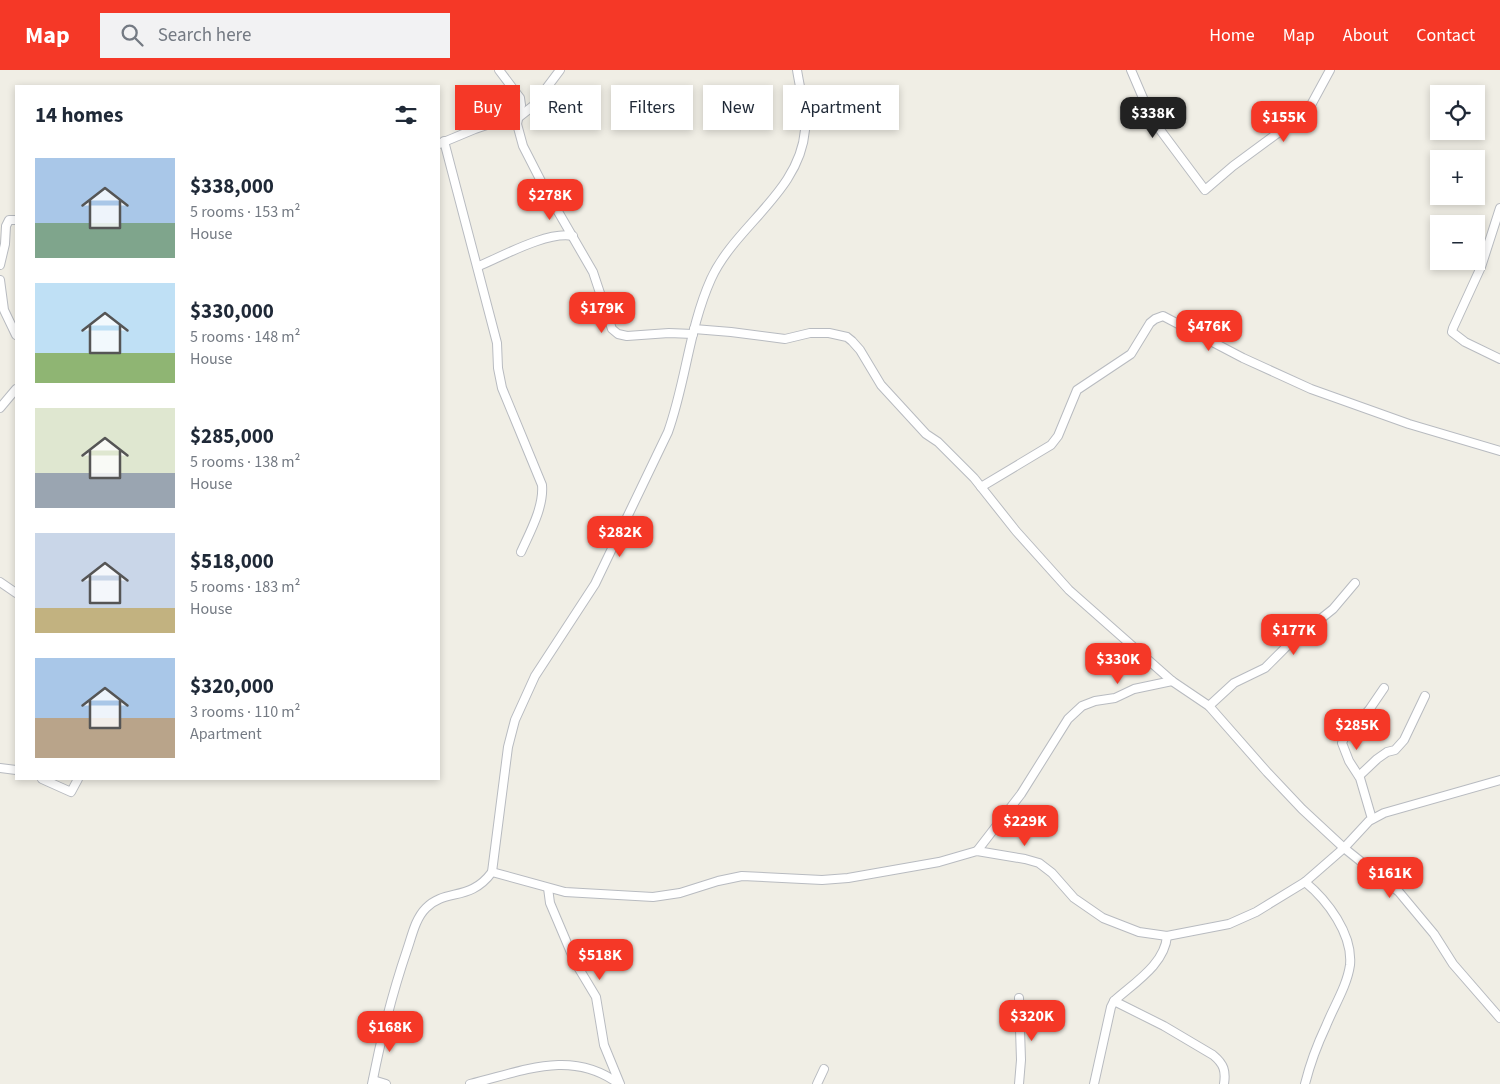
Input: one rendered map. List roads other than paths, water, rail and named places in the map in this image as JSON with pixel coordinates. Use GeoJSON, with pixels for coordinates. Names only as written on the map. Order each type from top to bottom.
{"type":"FeatureCollection","features":[{"type":"Feature","properties":{"kind":"street"},"geometry":{"type":"LineString","coordinates":[[499,70],[511,85]]}},
{"type":"Feature","properties":{"kind":"street"},"geometry":{"type":"LineString","coordinates":[[520,115],[532,106],[560,70]]}},
{"type":"Feature","properties":{"kind":"street"},"geometry":{"type":"LineString","coordinates":[[386,1084],[372,1082],[386,1018],[409,942],[420,915],[430,905],[440,899],[474,889],[481,885],[492,872],[508,746],[515,720],[535,676],[595,584],[668,432],[677,406],[693,332],[703,299],[720,261],[738,237],[776,195],[798,156],[805,130],[797,70]]}},
{"type":"Feature","properties":{"kind":"street"},"geometry":{"type":"LineString","coordinates":[[1131,70],[1152,119],[1206,190],[1233,166],[1302,116],[1311,105],[1330,70]]}},
{"type":"Feature","properties":{"kind":"street"},"geometry":{"type":"LineString","coordinates":[[478,130],[442,142],[478,266],[497,343],[498,368],[502,388],[542,485],[541,498],[533,525],[521,552]]}},
{"type":"Feature","properties":{"kind":"street"},"geometry":{"type":"LineString","coordinates":[[518,130],[523,146],[545,189],[593,272],[609,322],[615,332],[627,336],[731,332],[785,339],[819,332],[846,337],[860,350],[881,385],[926,434],[955,459],[981,487],[1016,531],[1069,590],[1172,681],[1209,706],[1286,793],[1344,848],[1408,901],[1434,934],[1453,964],[1500,1018]]}},
{"type":"Feature","properties":{"kind":"street"},"geometry":{"type":"LineString","coordinates":[[1500,208],[1481,267],[1452,332],[1465,342],[1500,359]]}},
{"type":"Feature","properties":{"kind":"street"},"geometry":{"type":"LineString","coordinates":[[0,265],[5,244],[6,226],[9,220],[15,220]]}},
{"type":"Feature","properties":{"kind":"street"},"geometry":{"type":"LineString","coordinates":[[478,266],[549,238],[573,236]]}},
{"type":"Feature","properties":{"kind":"street"},"geometry":{"type":"LineString","coordinates":[[0,280],[4,310],[15,333]]}},
{"type":"Feature","properties":{"kind":"street"},"geometry":{"type":"LineString","coordinates":[[981,487],[1051,445],[1058,436],[1077,390],[1131,354],[1150,323],[1163,316],[1243,358],[1311,389],[1409,424],[1500,451]]}},
{"type":"Feature","properties":{"kind":"street"},"geometry":{"type":"LineString","coordinates":[[0,408],[15,389]]}},
{"type":"Feature","properties":{"kind":"street"},"geometry":{"type":"LineString","coordinates":[[0,582],[15,592]]}},
{"type":"Feature","properties":{"kind":"street"},"geometry":{"type":"LineString","coordinates":[[1209,706],[1234,683],[1270,664],[1288,645],[1333,609],[1355,583]]}},
{"type":"Feature","properties":{"kind":"street"},"geometry":{"type":"LineString","coordinates":[[977,852],[1022,794],[1068,719],[1075,712],[1095,701],[1115,698],[1134,689],[1172,681]]}},
{"type":"Feature","properties":{"kind":"street"},"geometry":{"type":"LineString","coordinates":[[1372,820],[1366,794],[1359,776],[1349,761],[1342,743],[1345,736],[1369,710],[1384,688]]}},
{"type":"Feature","properties":{"kind":"street"},"geometry":{"type":"LineString","coordinates":[[1359,776],[1377,759],[1387,752],[1395,750],[1404,740],[1425,696]]}},
{"type":"Feature","properties":{"kind":"street"},"geometry":{"type":"LineString","coordinates":[[0,768],[15,770]]}},
{"type":"Feature","properties":{"kind":"street"},"geometry":{"type":"LineString","coordinates":[[44,780],[71,792],[77,780]]}},
{"type":"Feature","properties":{"kind":"street"},"geometry":{"type":"LineString","coordinates":[[492,872],[548,888],[585,894],[666,896],[742,876],[810,880],[848,878],[940,862],[977,852],[1039,863],[1052,873],[1074,898],[1103,918],[1139,932],[1167,936],[1201,931],[1234,922],[1256,912],[1305,882],[1344,848],[1372,820],[1394,809],[1467,791],[1500,780]]}},
{"type":"Feature","properties":{"kind":"street"},"geometry":{"type":"LineString","coordinates":[[1305,882],[1324,899],[1338,920],[1350,960],[1346,980],[1314,1051],[1305,1084]]}},
{"type":"Feature","properties":{"kind":"street"},"geometry":{"type":"LineString","coordinates":[[548,888],[550,903],[575,962],[596,997],[604,1045],[620,1084]]}},
{"type":"Feature","properties":{"kind":"street"},"geometry":{"type":"LineString","coordinates":[[1094,1084],[1107,1021],[1114,1001],[1158,960],[1166,947],[1167,936]]}},
{"type":"Feature","properties":{"kind":"street"},"geometry":{"type":"LineString","coordinates":[[1019,998],[1020,1084]]}},
{"type":"Feature","properties":{"kind":"street"},"geometry":{"type":"LineString","coordinates":[[1114,1001],[1164,1026],[1214,1055],[1220,1060],[1226,1070],[1224,1084]]}},
{"type":"Feature","properties":{"kind":"street"},"geometry":{"type":"LineString","coordinates":[[470,1084],[526,1068],[550,1064],[594,1071],[620,1084]]}},
{"type":"Feature","properties":{"kind":"street"},"geometry":{"type":"LineString","coordinates":[[817,1084],[824,1069]]}}]}
